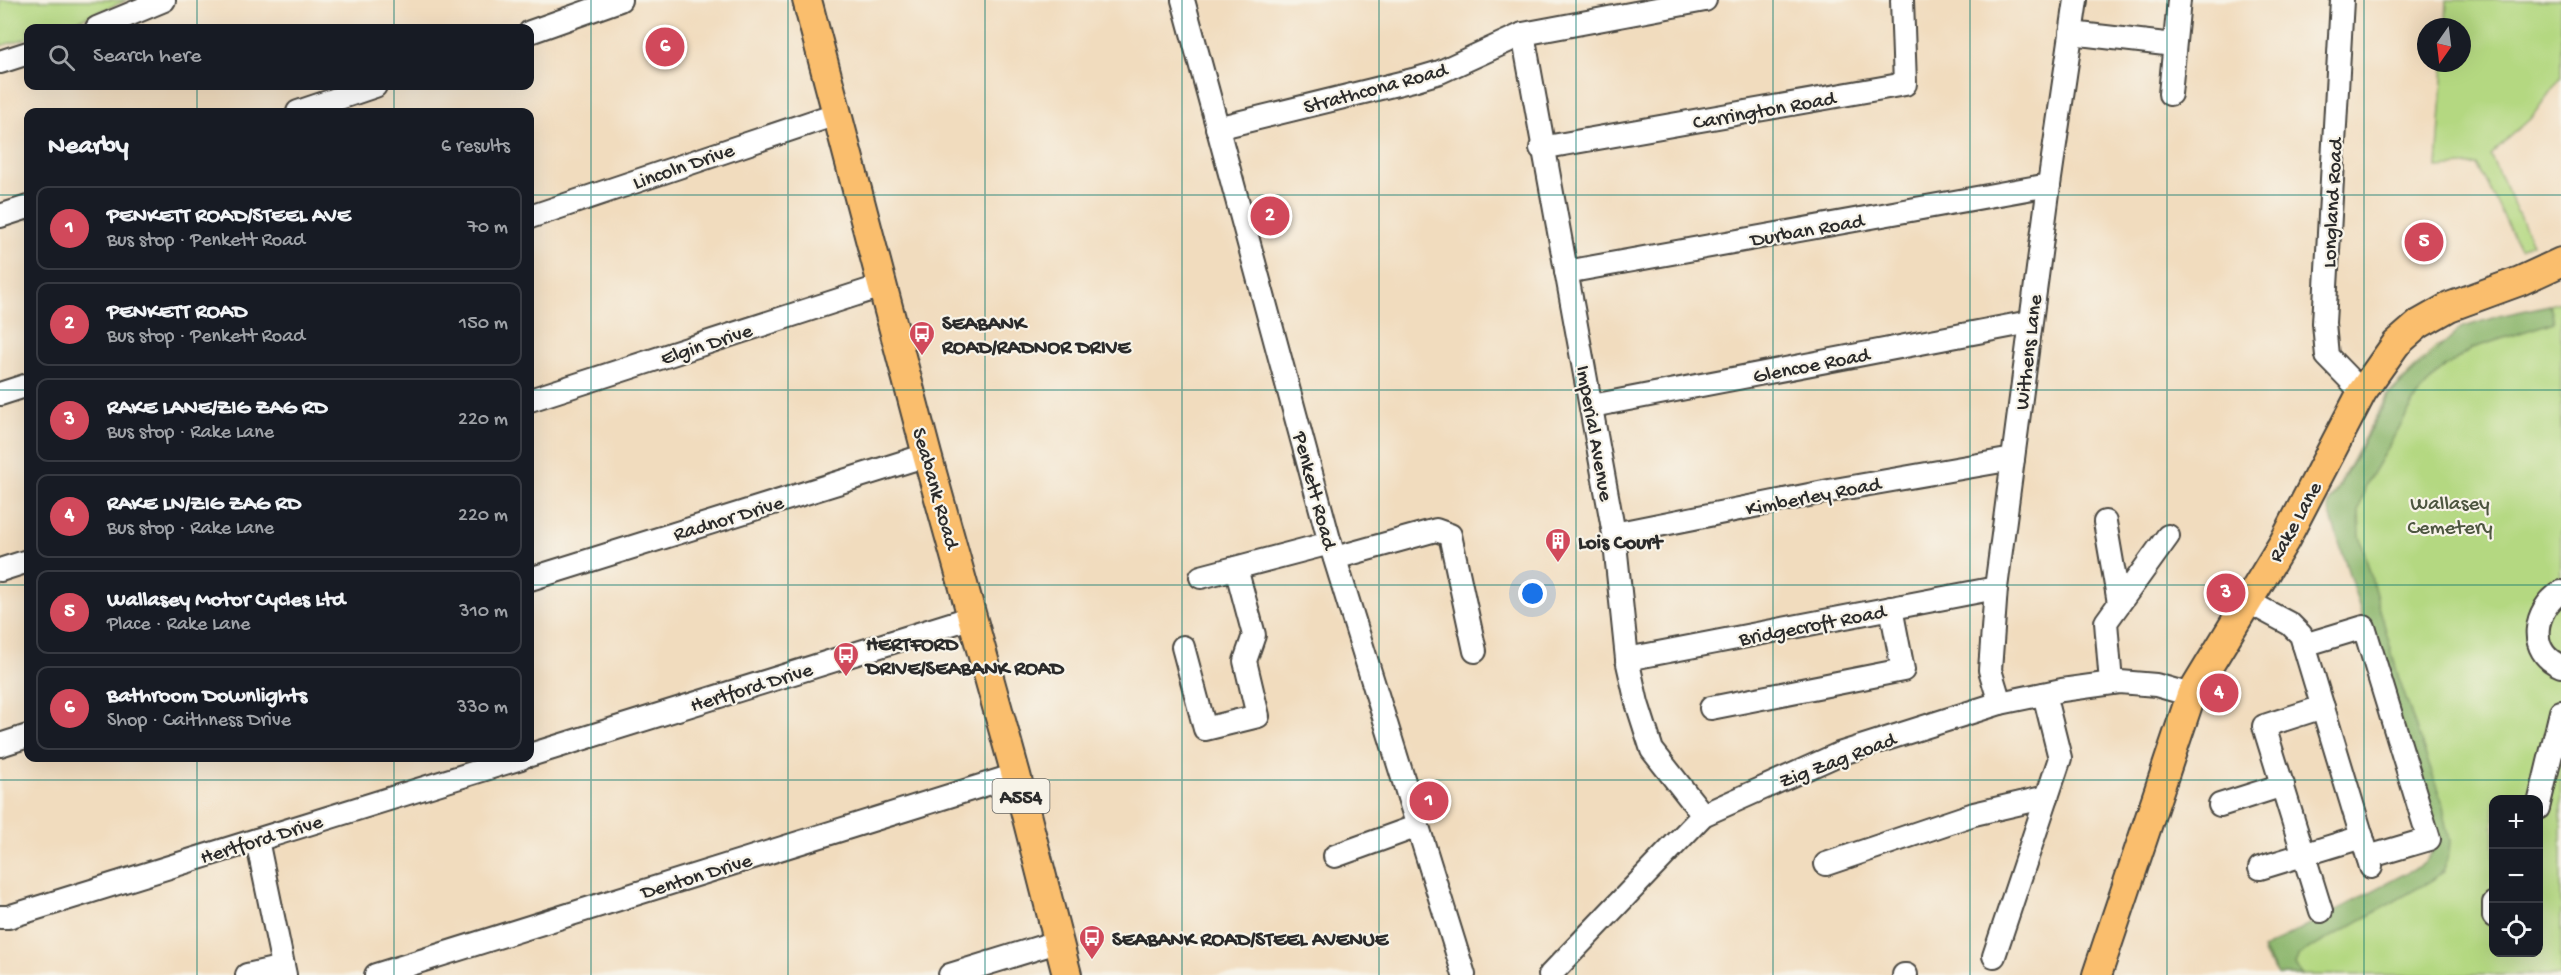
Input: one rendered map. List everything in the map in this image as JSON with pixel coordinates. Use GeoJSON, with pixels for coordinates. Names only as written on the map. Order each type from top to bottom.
{"type":"FeatureCollection","features":[{"type":"Feature","properties":{"kind":"main road","name":"Seabank Road"},"geometry":{"type":"LineString","coordinates":[[807,0],[927,455],[1016,775],[1067,975]]}},
{"type":"Feature","properties":{"kind":"main road","name":"Rake Lane"},"geometry":{"type":"LineString","coordinates":[[2097,975],[2191,695],[2284,542],[2362,392],[2396,344],[2419,324],[2449,307],[2520,281],[2561,262]]}},
{"type":"Feature","properties":{"kind":"street"},"geometry":{"type":"LineString","coordinates":[[107,24],[164,0]]}},
{"type":"Feature","properties":{"kind":"street"},"geometry":{"type":"LineString","coordinates":[[534,31],[620,0]]}},
{"type":"Feature","properties":{"kind":"street","name":"Penkett Road"},"geometry":{"type":"LineString","coordinates":[[1183,0],[1332,550],[1464,975]]}},
{"type":"Feature","properties":{"kind":"street","name":"Strathcona Road"},"geometry":{"type":"LineString","coordinates":[[1217,128],[1422,78],[1523,34],[1705,0]]}},
{"type":"Feature","properties":{"kind":"street","name":"Carrington Road"},"geometry":{"type":"LineString","coordinates":[[1541,148],[1905,84],[1902,0]]}},
{"type":"Feature","properties":{"kind":"street","name":"Withens Lane"},"geometry":{"type":"LineString","coordinates":[[2000,703],[1990,670],[1996,588],[2030,322],[2076,0]]}},
{"type":"Feature","properties":{"kind":"street"},"geometry":{"type":"LineString","coordinates":[[2170,94],[2179,0]]}},
{"type":"Feature","properties":{"kind":"street","name":"Longland Road"},"geometry":{"type":"LineString","coordinates":[[2342,0],[2324,323],[2326,356],[2362,392]]}},
{"type":"Feature","properties":{"kind":"street"},"geometry":{"type":"LineString","coordinates":[[2071,33],[2175,45]]}},
{"type":"Feature","properties":{"kind":"street","name":"Imperial Avenue"},"geometry":{"type":"LineString","coordinates":[[1523,34],[1541,148],[1592,406],[1614,534],[1627,659],[1652,750],[1703,815]]}},
{"type":"Feature","properties":{"kind":"street"},"geometry":{"type":"LineString","coordinates":[[0,62],[24,54]]}},
{"type":"Feature","properties":{"kind":"street"},"geometry":{"type":"LineString","coordinates":[[310,108],[363,90]]}},
{"type":"Feature","properties":{"kind":"street","name":"Lincoln Drive"},"geometry":{"type":"LineString","coordinates":[[534,216],[836,114]]}},
{"type":"Feature","properties":{"kind":"street","name":"Durban Road"},"geometry":{"type":"LineString","coordinates":[[1566,272],[2049,185]]}},
{"type":"Feature","properties":{"kind":"street"},"geometry":{"type":"LineString","coordinates":[[0,216],[24,208]]}},
{"type":"Feature","properties":{"kind":"street","name":"Elgin Drive"},"geometry":{"type":"LineString","coordinates":[[534,399],[882,286]]}},
{"type":"Feature","properties":{"kind":"street","name":"Glencoe Road"},"geometry":{"type":"LineString","coordinates":[[1592,406],[2030,322]]}},
{"type":"Feature","properties":{"kind":"street"},"geometry":{"type":"LineString","coordinates":[[0,394],[24,386]]}},
{"type":"Feature","properties":{"kind":"street","name":"Radnor Drive"},"geometry":{"type":"LineString","coordinates":[[534,578],[927,455]]}},
{"type":"Feature","properties":{"kind":"street","name":"Kimberley Road"},"geometry":{"type":"LineString","coordinates":[[1614,534],[1829,491],[2013,459]]}},
{"type":"Feature","properties":{"kind":"street"},"geometry":{"type":"LineString","coordinates":[[2105,522],[2119,603]]}},
{"type":"Feature","properties":{"kind":"street"},"geometry":{"type":"LineString","coordinates":[[1201,577],[1236,568],[1437,530],[1444,531],[1449,535],[1475,651]]}},
{"type":"Feature","properties":{"kind":"street"},"geometry":{"type":"LineString","coordinates":[[2111,683],[2106,622],[2168,536]]}},
{"type":"Feature","properties":{"kind":"street"},"geometry":{"type":"LineString","coordinates":[[0,570],[24,562]]}},
{"type":"Feature","properties":{"kind":"street"},"geometry":{"type":"LineString","coordinates":[[1183,647],[1205,729],[1258,716],[1245,661],[1254,635],[1236,568]]}},
{"type":"Feature","properties":{"kind":"street","name":"Bridgecroft Road"},"geometry":{"type":"LineString","coordinates":[[1627,659],[1996,588]]}},
{"type":"Feature","properties":{"kind":"street"},"geometry":{"type":"LineString","coordinates":[[2561,592],[2544,607],[2537,628],[2539,642],[2546,655],[2561,666]]}},
{"type":"Feature","properties":{"kind":"street"},"geometry":{"type":"LineString","coordinates":[[2247,601],[2290,624],[2301,635],[2367,854]]}},
{"type":"Feature","properties":{"kind":"street"},"geometry":{"type":"LineString","coordinates":[[1711,708],[1903,670],[1891,608]]}},
{"type":"Feature","properties":{"kind":"street","name":"Hertford Drive"},"geometry":{"type":"LineString","coordinates":[[534,754],[973,617]]}},
{"type":"Feature","properties":{"kind":"street"},"geometry":{"type":"LineString","coordinates":[[2260,868],[2304,855],[2367,854],[2429,838],[2364,627],[2304,645]]}},
{"type":"Feature","properties":{"kind":"street","name":"Zig Zag Road"},"geometry":{"type":"LineString","coordinates":[[1550,975],[1703,815],[1839,754],[2000,703],[2044,694],[2111,683],[2156,685],[2191,695]]}},
{"type":"Feature","properties":{"kind":"street"},"geometry":{"type":"LineString","coordinates":[[1994,956],[2060,758],[2044,694]]}},
{"type":"Feature","properties":{"kind":"street"},"geometry":{"type":"LineString","coordinates":[[2321,910],[2264,726],[2323,707]]}},
{"type":"Feature","properties":{"kind":"street"},"geometry":{"type":"LineString","coordinates":[[2541,795],[2561,712]]}},
{"type":"Feature","properties":{"kind":"street"},"geometry":{"type":"LineString","coordinates":[[0,745],[24,737]]}},
{"type":"Feature","properties":{"kind":"street","name":"Hertford Drive"},"geometry":{"type":"LineString","coordinates":[[4,917],[508,762]]}},
{"type":"Feature","properties":{"kind":"street","name":"Denton Drive"},"geometry":{"type":"LineString","coordinates":[[376,975],[1016,775]]}},
{"type":"Feature","properties":{"kind":"street"},"geometry":{"type":"LineString","coordinates":[[2220,805],[2283,785]]}},
{"type":"Feature","properties":{"kind":"street"},"geometry":{"type":"LineString","coordinates":[[1826,864],[1974,814],[2047,797]]}},
{"type":"Feature","properties":{"kind":"street"},"geometry":{"type":"LineString","coordinates":[[1335,856],[1418,826]]}},
{"type":"Feature","properties":{"kind":"street"},"geometry":{"type":"LineString","coordinates":[[246,975],[284,971],[257,840]]}},
{"type":"Feature","properties":{"kind":"street"},"geometry":{"type":"LineString","coordinates":[[950,975],[1057,942]]}},
{"type":"Feature","properties":{"kind":"green space"},"geometry":{"type":"Polygon","coordinates":[[[0,0],[128,0],[69,24],[24,24],[24,39],[0,46],[0,0]]]}},
{"type":"Feature","properties":{"kind":"green space"},"geometry":{"type":"Polygon","coordinates":[[[2447,0],[2561,0],[2561,77],[2531,118],[2490,155],[2532,243],[2520,249],[2477,165],[2437,168],[2443,72],[2471,72],[2471,18],[2446,18],[2447,0]]]}},
{"type":"Feature","properties":{"kind":"green space","name":"Wallasey Cemetery"},"geometry":{"type":"Polygon","coordinates":[[[2561,302],[2561,975],[2277,975],[2263,954],[2336,913],[2444,872],[2329,503],[2387,396],[2435,348],[2487,322],[2561,302]]]}},
{"type":"Feature","properties":{"kind":"green space"},"geometry":{"type":"Polygon","coordinates":[[[2550,305],[2554,322],[2473,348],[2439,371],[2416,399],[2366,484],[2359,510],[2360,536],[2399,679],[2442,802],[2450,841],[2444,869],[2434,879],[2299,955],[2295,965],[2301,975],[2277,975],[2263,949],[2425,863],[2435,848],[2328,507],[2390,394],[2461,328],[2499,316],[2550,305]]]}},
{"type":"Feature","properties":{"kind":"place","name":"Bathroom Downlights"},"geometry":{"type":"Point","coordinates":[665,47]}},
{"type":"Feature","properties":{"kind":"place","name":"PENKETT ROAD"},"geometry":{"type":"Point","coordinates":[1270,216]}},
{"type":"Feature","properties":{"kind":"place","name":"Wallasey Motor Cycles Ltd"},"geometry":{"type":"Point","coordinates":[2424,242]}},
{"type":"Feature","properties":{"kind":"place","name":"SEABANK ROAD/RADNOR DRIVE"},"geometry":{"type":"Point","coordinates":[922,357]}},
{"type":"Feature","properties":{"kind":"place","name":"Lois Court"},"geometry":{"type":"Point","coordinates":[1558,564]}},
{"type":"Feature","properties":{"kind":"place","name":"RAKE LANE/ZIG ZAG RD"},"geometry":{"type":"Point","coordinates":[2226,593]}},
{"type":"Feature","properties":{"kind":"place","name":"HERTFORD DRIVE/SEABANK ROAD"},"geometry":{"type":"Point","coordinates":[846,678]}},
{"type":"Feature","properties":{"kind":"place","name":"RAKE LN/ZIG ZAG RD"},"geometry":{"type":"Point","coordinates":[2219,693]}},
{"type":"Feature","properties":{"kind":"place","name":"PENKETT ROAD/STEEL AVE"},"geometry":{"type":"Point","coordinates":[1429,801]}},
{"type":"Feature","properties":{"kind":"place","name":"SEABANK ROAD/STEEL AVENUE"},"geometry":{"type":"Point","coordinates":[1092,961]}}]}
